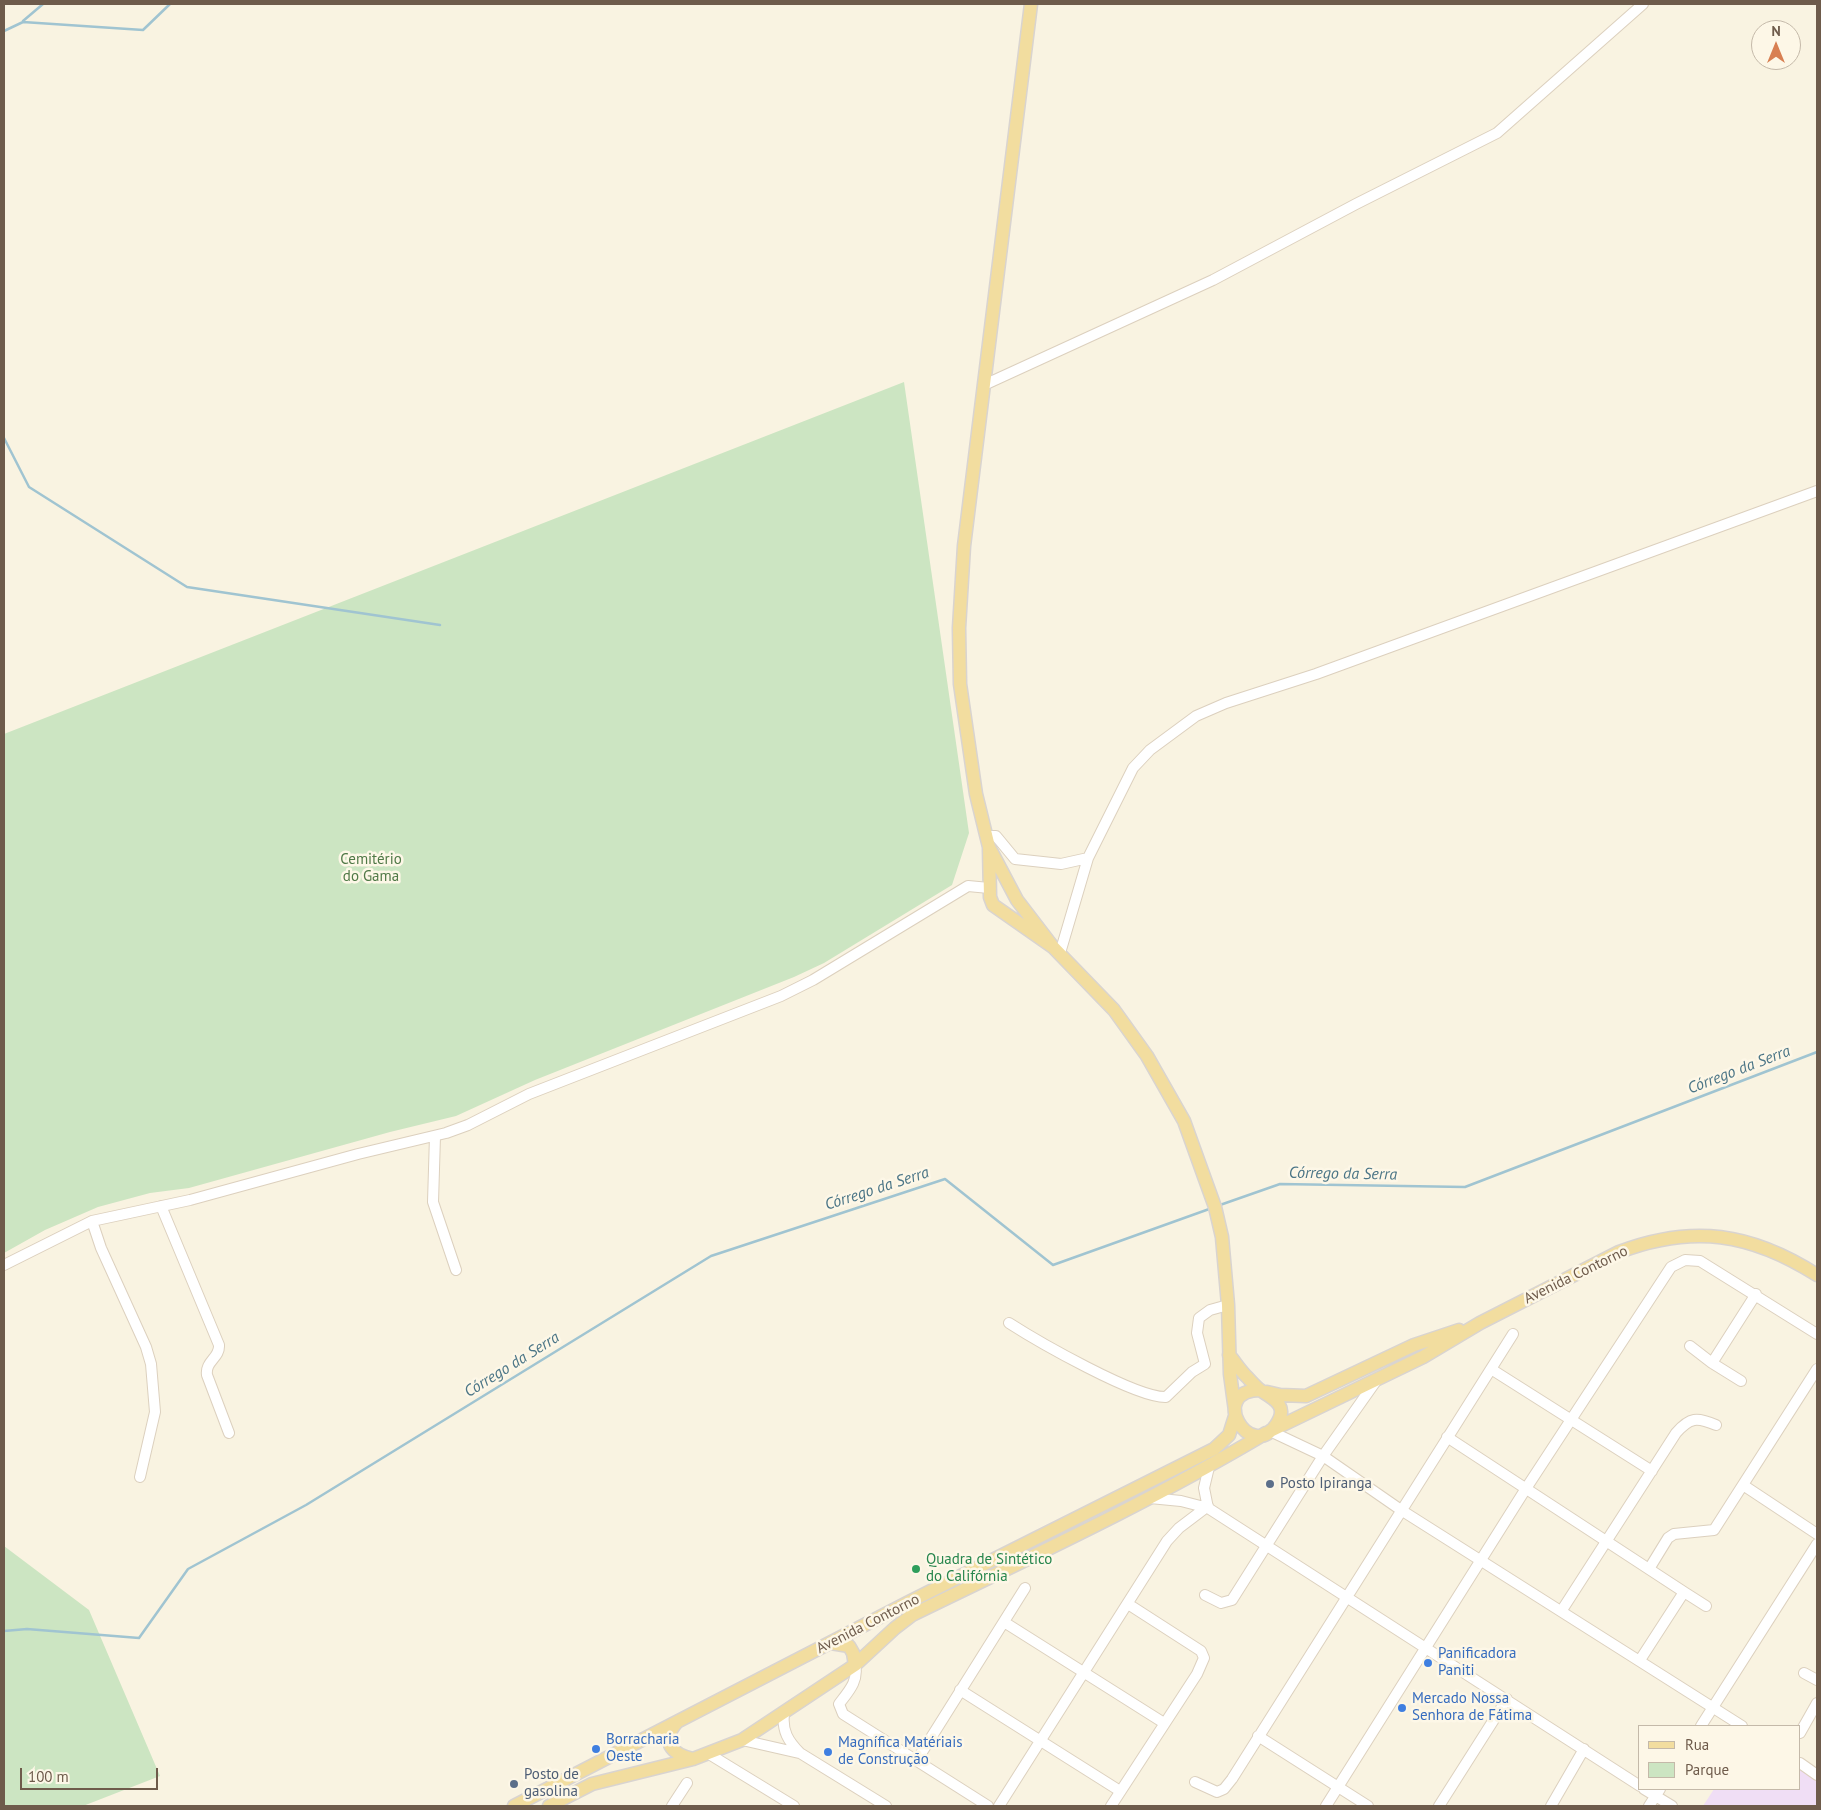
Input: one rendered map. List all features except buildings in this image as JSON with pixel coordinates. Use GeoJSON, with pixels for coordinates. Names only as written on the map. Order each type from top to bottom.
{"type":"FeatureCollection","features":[{"type":"Feature","properties":{"kind":"main road"},"geometry":{"type":"LineString","coordinates":[[1031,4],[964,546],[959,628],[960,684],[966,734],[976,794],[988,841],[1018,900],[1057,950],[1114,1010],[1147,1056],[1184,1121],[1215,1207],[1222,1237],[1230,1355],[1237,1423],[1246,1432],[1253,1435],[1268,1432],[1278,1420],[1280,1414],[1277,1401],[1244,1374],[1230,1355]]}},
{"type":"Feature","properties":{"kind":"main road"},"geometry":{"type":"LineString","coordinates":[[988,841],[989,888],[993,906],[1057,950]]}},
{"type":"Feature","properties":{"kind":"main road"},"geometry":{"type":"LineString","coordinates":[[989,888],[1000,884],[1011,886]]}},
{"type":"Feature","properties":{"kind":"main road"},"geometry":{"type":"LineString","coordinates":[[1000,910],[1010,910],[1018,900]]}},
{"type":"Feature","properties":{"kind":"main road","name":"Avenida Contorno"},"geometry":{"type":"LineString","coordinates":[[552,1805],[605,1780],[692,1759],[742,1740],[784,1714],[855,1665],[912,1615],[1150,1498],[1209,1467],[1268,1432],[1423,1357],[1480,1322],[1619,1252],[1642,1243],[1685,1236],[1747,1241],[1771,1249],[1817,1275]]}},
{"type":"Feature","properties":{"kind":"main road","name":"Avenida Contorno"},"geometry":{"type":"LineString","coordinates":[[1264,1391],[1280,1395],[1306,1396],[1414,1346],[1480,1322]]}},
{"type":"Feature","properties":{"kind":"main road"},"geometry":{"type":"LineString","coordinates":[[1235,1414],[1236,1404],[1246,1393],[1264,1391]]}},
{"type":"Feature","properties":{"kind":"main road","name":"Avenida Contorno"},"geometry":{"type":"LineString","coordinates":[[514,1806],[679,1720],[1214,1449],[1229,1435],[1235,1414]]}},
{"type":"Feature","properties":{"kind":"main road"},"geometry":{"type":"LineString","coordinates":[[831,1643],[849,1646],[853,1653],[855,1665]]}},
{"type":"Feature","properties":{"kind":"main road"},"geometry":{"type":"LineString","coordinates":[[679,1720],[669,1735],[670,1744],[678,1755],[692,1759]]}},
{"type":"Feature","properties":{"kind":"main road"},"geometry":{"type":"LineString","coordinates":[[552,1805],[564,1780]]}},
{"type":"Feature","properties":{"kind":"street"},"geometry":{"type":"LineString","coordinates":[[984,385],[1214,280],[1356,204],[1497,133],[1643,4]]}},
{"type":"Feature","properties":{"kind":"street"},"geometry":{"type":"LineString","coordinates":[[1057,950],[1088,858],[1133,768],[1150,750],[1196,716],[1226,703],[1316,674],[1817,491]]}},
{"type":"Feature","properties":{"kind":"street"},"geometry":{"type":"LineString","coordinates":[[988,841],[996,836],[1015,859],[1061,864],[1088,858]]}},
{"type":"Feature","properties":{"kind":"street"},"geometry":{"type":"LineString","coordinates":[[4,1265],[92,1221],[231,1190],[358,1154],[435,1136],[468,1125],[529,1094],[781,996],[813,980],[968,886],[989,888]]}},
{"type":"Feature","properties":{"kind":"street"},"geometry":{"type":"LineString","coordinates":[[435,1136],[432,1183],[433,1202],[456,1270]]}},
{"type":"Feature","properties":{"kind":"street"},"geometry":{"type":"LineString","coordinates":[[161,1206],[219,1345],[218,1354],[207,1365],[207,1375],[229,1433]]}},
{"type":"Feature","properties":{"kind":"street"},"geometry":{"type":"LineString","coordinates":[[92,1221],[101,1248],[146,1347],[151,1364],[155,1417],[140,1477]]}},
{"type":"Feature","properties":{"kind":"street"},"geometry":{"type":"LineString","coordinates":[[1326,1806],[1481,1560],[1671,1267],[1685,1260],[1700,1261],[1756,1294],[1817,1334]]}},
{"type":"Feature","properties":{"kind":"street"},"geometry":{"type":"LineString","coordinates":[[1712,1363],[1756,1294]]}},
{"type":"Feature","properties":{"kind":"street"},"geometry":{"type":"LineString","coordinates":[[1009,1322],[1028,1336],[1112,1378],[1151,1395],[1166,1397],[1192,1372],[1205,1364],[1197,1333],[1199,1318],[1210,1310],[1228,1305]]}},
{"type":"Feature","properties":{"kind":"street"},"geometry":{"type":"LineString","coordinates":[[1194,1782],[1217,1792],[1224,1789],[1513,1334]]}},
{"type":"Feature","properties":{"kind":"street"},"geometry":{"type":"LineString","coordinates":[[1690,1346],[1741,1382]]}},
{"type":"Feature","properties":{"kind":"street"},"geometry":{"type":"LineString","coordinates":[[1491,1369],[1652,1471]]}},
{"type":"Feature","properties":{"kind":"street"},"geometry":{"type":"LineString","coordinates":[[1649,1569],[1668,1538],[1674,1534],[1714,1530],[1817,1369]]}},
{"type":"Feature","properties":{"kind":"street"},"geometry":{"type":"LineString","coordinates":[[1205,1595],[1221,1603],[1232,1600],[1323,1456],[1378,1379]]}},
{"type":"Feature","properties":{"kind":"street"},"geometry":{"type":"LineString","coordinates":[[1562,1610],[1676,1433],[1685,1423],[1702,1419],[1716,1425]]}},
{"type":"Feature","properties":{"kind":"street"},"geometry":{"type":"LineString","coordinates":[[1268,1432],[1323,1456],[1401,1510],[1562,1610],[1740,1725]]}},
{"type":"Feature","properties":{"kind":"street"},"geometry":{"type":"LineString","coordinates":[[1447,1437],[1706,1606]]}},
{"type":"Feature","properties":{"kind":"street"},"geometry":{"type":"LineString","coordinates":[[1207,1507],[1204,1488],[1209,1467]]}},
{"type":"Feature","properties":{"kind":"street"},"geometry":{"type":"LineString","coordinates":[[1743,1486],[1817,1534]]}},
{"type":"Feature","properties":{"kind":"street"},"geometry":{"type":"LineString","coordinates":[[1150,1498],[1181,1501],[1207,1507],[1345,1598],[1507,1699],[1638,1785]]}},
{"type":"Feature","properties":{"kind":"street"},"geometry":{"type":"LineString","coordinates":[[999,1806],[1039,1740],[1172,1535],[1207,1507]]}},
{"type":"Feature","properties":{"kind":"street"},"geometry":{"type":"LineString","coordinates":[[1702,1725],[1817,1544]]}},
{"type":"Feature","properties":{"kind":"street"},"geometry":{"type":"LineString","coordinates":[[917,1760],[1025,1588]]}},
{"type":"Feature","properties":{"kind":"street"},"geometry":{"type":"LineString","coordinates":[[1640,1660],[1684,1592]]}},
{"type":"Feature","properties":{"kind":"street"},"geometry":{"type":"LineString","coordinates":[[1111,1806],[1204,1661],[1204,1655],[1128,1604]]}},
{"type":"Feature","properties":{"kind":"street"},"geometry":{"type":"LineString","coordinates":[[1004,1622],[1164,1723]]}},
{"type":"Feature","properties":{"kind":"street"},"geometry":{"type":"LineString","coordinates":[[855,1665],[857,1672],[854,1684],[839,1704],[840,1710],[988,1806]]}},
{"type":"Feature","properties":{"kind":"street"},"geometry":{"type":"LineString","coordinates":[[1804,1673],[1817,1680]]}},
{"type":"Feature","properties":{"kind":"street"},"geometry":{"type":"LineString","coordinates":[[960,1690],[1120,1791]]}},
{"type":"Feature","properties":{"kind":"street"},"geometry":{"type":"LineString","coordinates":[[1438,1806],[1507,1699]]}},
{"type":"Feature","properties":{"kind":"street"},"geometry":{"type":"LineString","coordinates":[[1801,1731],[1817,1703]]}},
{"type":"Feature","properties":{"kind":"street"},"geometry":{"type":"LineString","coordinates":[[784,1714],[784,1730],[788,1741],[800,1753],[886,1806]]}},
{"type":"Feature","properties":{"kind":"street"},"geometry":{"type":"LineString","coordinates":[[1258,1736],[1368,1806]]}},
{"type":"Feature","properties":{"kind":"street"},"geometry":{"type":"LineString","coordinates":[[742,1740],[800,1753]]}},
{"type":"Feature","properties":{"kind":"street"},"geometry":{"type":"LineString","coordinates":[[1551,1806],[1584,1749]]}},
{"type":"Feature","properties":{"kind":"street"},"geometry":{"type":"LineString","coordinates":[[709,1754],[794,1806]]}},
{"type":"Feature","properties":{"kind":"street"},"geometry":{"type":"LineString","coordinates":[[1801,1764],[1817,1774]]}},
{"type":"Feature","properties":{"kind":"street"},"geometry":{"type":"LineString","coordinates":[[672,1806],[687,1783]]}},
{"type":"Feature","properties":{"kind":"street"},"geometry":{"type":"LineString","coordinates":[[1649,1806],[1658,1792],[1672,1806]]}},
{"type":"Feature","properties":{"kind":"street"},"geometry":{"type":"LineString","coordinates":[[774,1806],[780,1797]]}},
{"type":"Feature","properties":{"kind":"shaded area"},"geometry":{"type":"Polygon","coordinates":[[[1801,1770],[1817,1781],[1817,1806],[1703,1806],[1713,1790],[1801,1790],[1801,1770]]]}},
{"type":"Feature","properties":{"kind":"green space","name":"Cemitério do Gama"},"geometry":{"type":"Polygon","coordinates":[[[904,382],[969,833],[952,885],[824,963],[794,977],[535,1080],[456,1116],[390,1132],[189,1188],[150,1193],[98,1207],[45,1230],[4,1253],[4,734],[904,382]]]}},
{"type":"Feature","properties":{"kind":"green space"},"geometry":{"type":"Polygon","coordinates":[[[4,1546],[89,1610],[160,1776],[83,1806],[4,1806],[4,1546]]]}},
{"type":"Feature","properties":{"kind":"waterway"},"geometry":{"type":"LineString","coordinates":[[23,21],[43,4]]}},
{"type":"Feature","properties":{"kind":"waterway"},"geometry":{"type":"LineString","coordinates":[[4,31],[23,22],[143,30],[170,4]]}},
{"type":"Feature","properties":{"kind":"waterway"},"geometry":{"type":"LineString","coordinates":[[4,438],[29,487],[187,587],[440,625]]}},
{"type":"Feature","properties":{"kind":"waterway","name":"Córrego da Serra"},"geometry":{"type":"LineString","coordinates":[[1220,1205],[1280,1184],[1465,1187],[1817,1052]]}},
{"type":"Feature","properties":{"kind":"waterway","name":"Córrego da Serra"},"geometry":{"type":"LineString","coordinates":[[4,1631],[27,1629],[139,1638],[188,1569],[306,1505],[711,1256],[945,1179],[1053,1265],[1212,1208]]}},
{"type":"Feature","properties":{"kind":"place","name":"Posto Ipiranga"},"geometry":{"type":"Point","coordinates":[1270,1484]}},
{"type":"Feature","properties":{"kind":"place","name":"Quadra de Sintético do Califórnia"},"geometry":{"type":"Point","coordinates":[916,1569]}},
{"type":"Feature","properties":{"kind":"place","name":"Panificadora Paniti"},"geometry":{"type":"Point","coordinates":[1428,1663]}},
{"type":"Feature","properties":{"kind":"place","name":"Mercado Nossa Senhora de Fátima"},"geometry":{"type":"Point","coordinates":[1402,1708]}},
{"type":"Feature","properties":{"kind":"place","name":"Borracharia Oeste"},"geometry":{"type":"Point","coordinates":[596,1749]}},
{"type":"Feature","properties":{"kind":"place","name":"Magnífica Matériais de Construção"},"geometry":{"type":"Point","coordinates":[828,1752]}},
{"type":"Feature","properties":{"kind":"place","name":"Posto de gasolina"},"geometry":{"type":"Point","coordinates":[514,1784]}}]}
